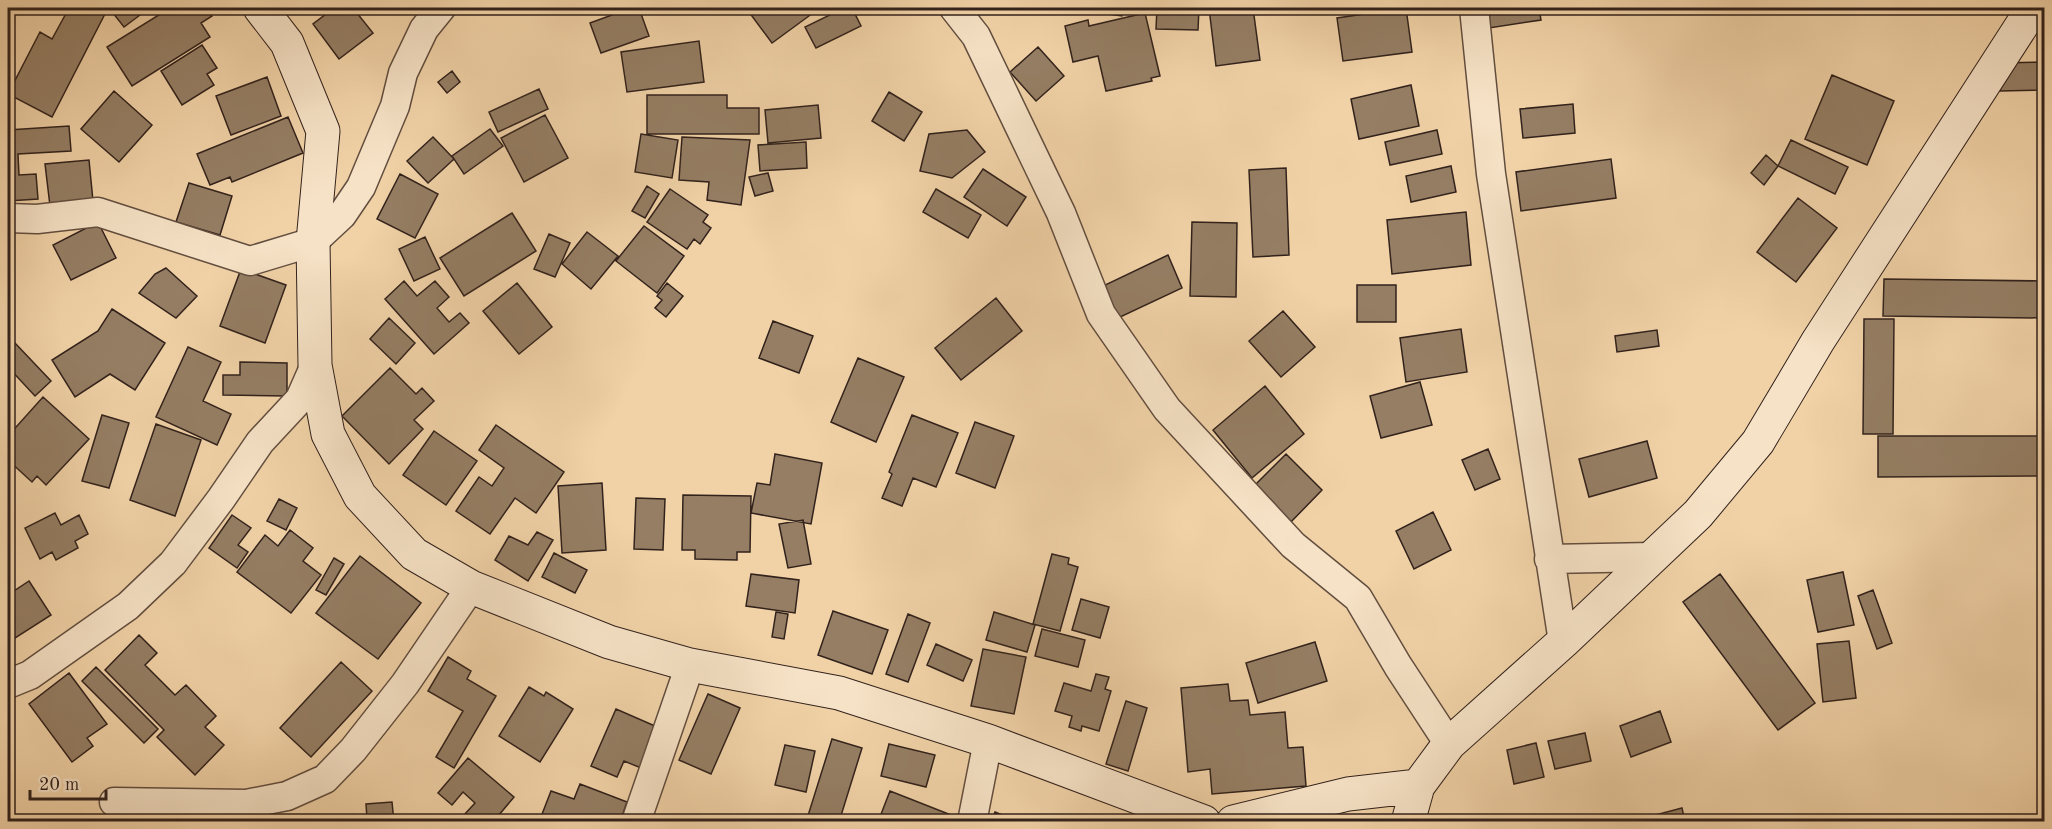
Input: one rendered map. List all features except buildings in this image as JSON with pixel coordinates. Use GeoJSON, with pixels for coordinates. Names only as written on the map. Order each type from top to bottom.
{"type":"FeatureCollection","features":[{"type":"Feature","properties":{"kind":"street"},"geometry":{"type":"LineString","coordinates":[[260,8],[287,43],[323,131],[314,242],[315,365],[328,434],[360,496],[414,554],[471,587],[609,642],[690,665],[839,693],[988,741],[1204,822]]}},
{"type":"Feature","properties":{"kind":"street"},"geometry":{"type":"LineString","coordinates":[[8,218],[38,219],[98,212],[250,261],[314,242],[342,215],[361,187],[395,106],[403,73],[424,29],[441,8]]}},
{"type":"Feature","properties":{"kind":"street"},"geometry":{"type":"LineString","coordinates":[[954,8],[976,36],[1046,181],[1101,314],[1167,409],[1293,545],[1359,598],[1398,666],[1449,744]]}},
{"type":"Feature","properties":{"kind":"street"},"geometry":{"type":"LineString","coordinates":[[1474,8],[1491,174],[1563,642]]}},
{"type":"Feature","properties":{"kind":"street"},"geometry":{"type":"LineString","coordinates":[[1408,822],[1418,786],[1449,744],[1563,642],[1698,514],[1758,442],[1818,341],[2032,8]]}},
{"type":"Feature","properties":{"kind":"street"},"geometry":{"type":"LineString","coordinates":[[8,684],[30,675],[128,606],[173,563],[260,442],[300,399],[315,365]]}},
{"type":"Feature","properties":{"kind":"street"},"geometry":{"type":"LineString","coordinates":[[1549,559],[1652,556]]}},
{"type":"Feature","properties":{"kind":"street"},"geometry":{"type":"LineString","coordinates":[[114,802],[246,804],[287,796],[325,779],[353,750],[405,684],[471,587]]}},
{"type":"Feature","properties":{"kind":"street"},"geometry":{"type":"LineString","coordinates":[[636,822],[690,665]]}},
{"type":"Feature","properties":{"kind":"street"},"geometry":{"type":"LineString","coordinates":[[972,822],[988,741]]}},
{"type":"Feature","properties":{"kind":"street"},"geometry":{"type":"LineString","coordinates":[[1233,822],[1348,794],[1418,786]]}}]}
